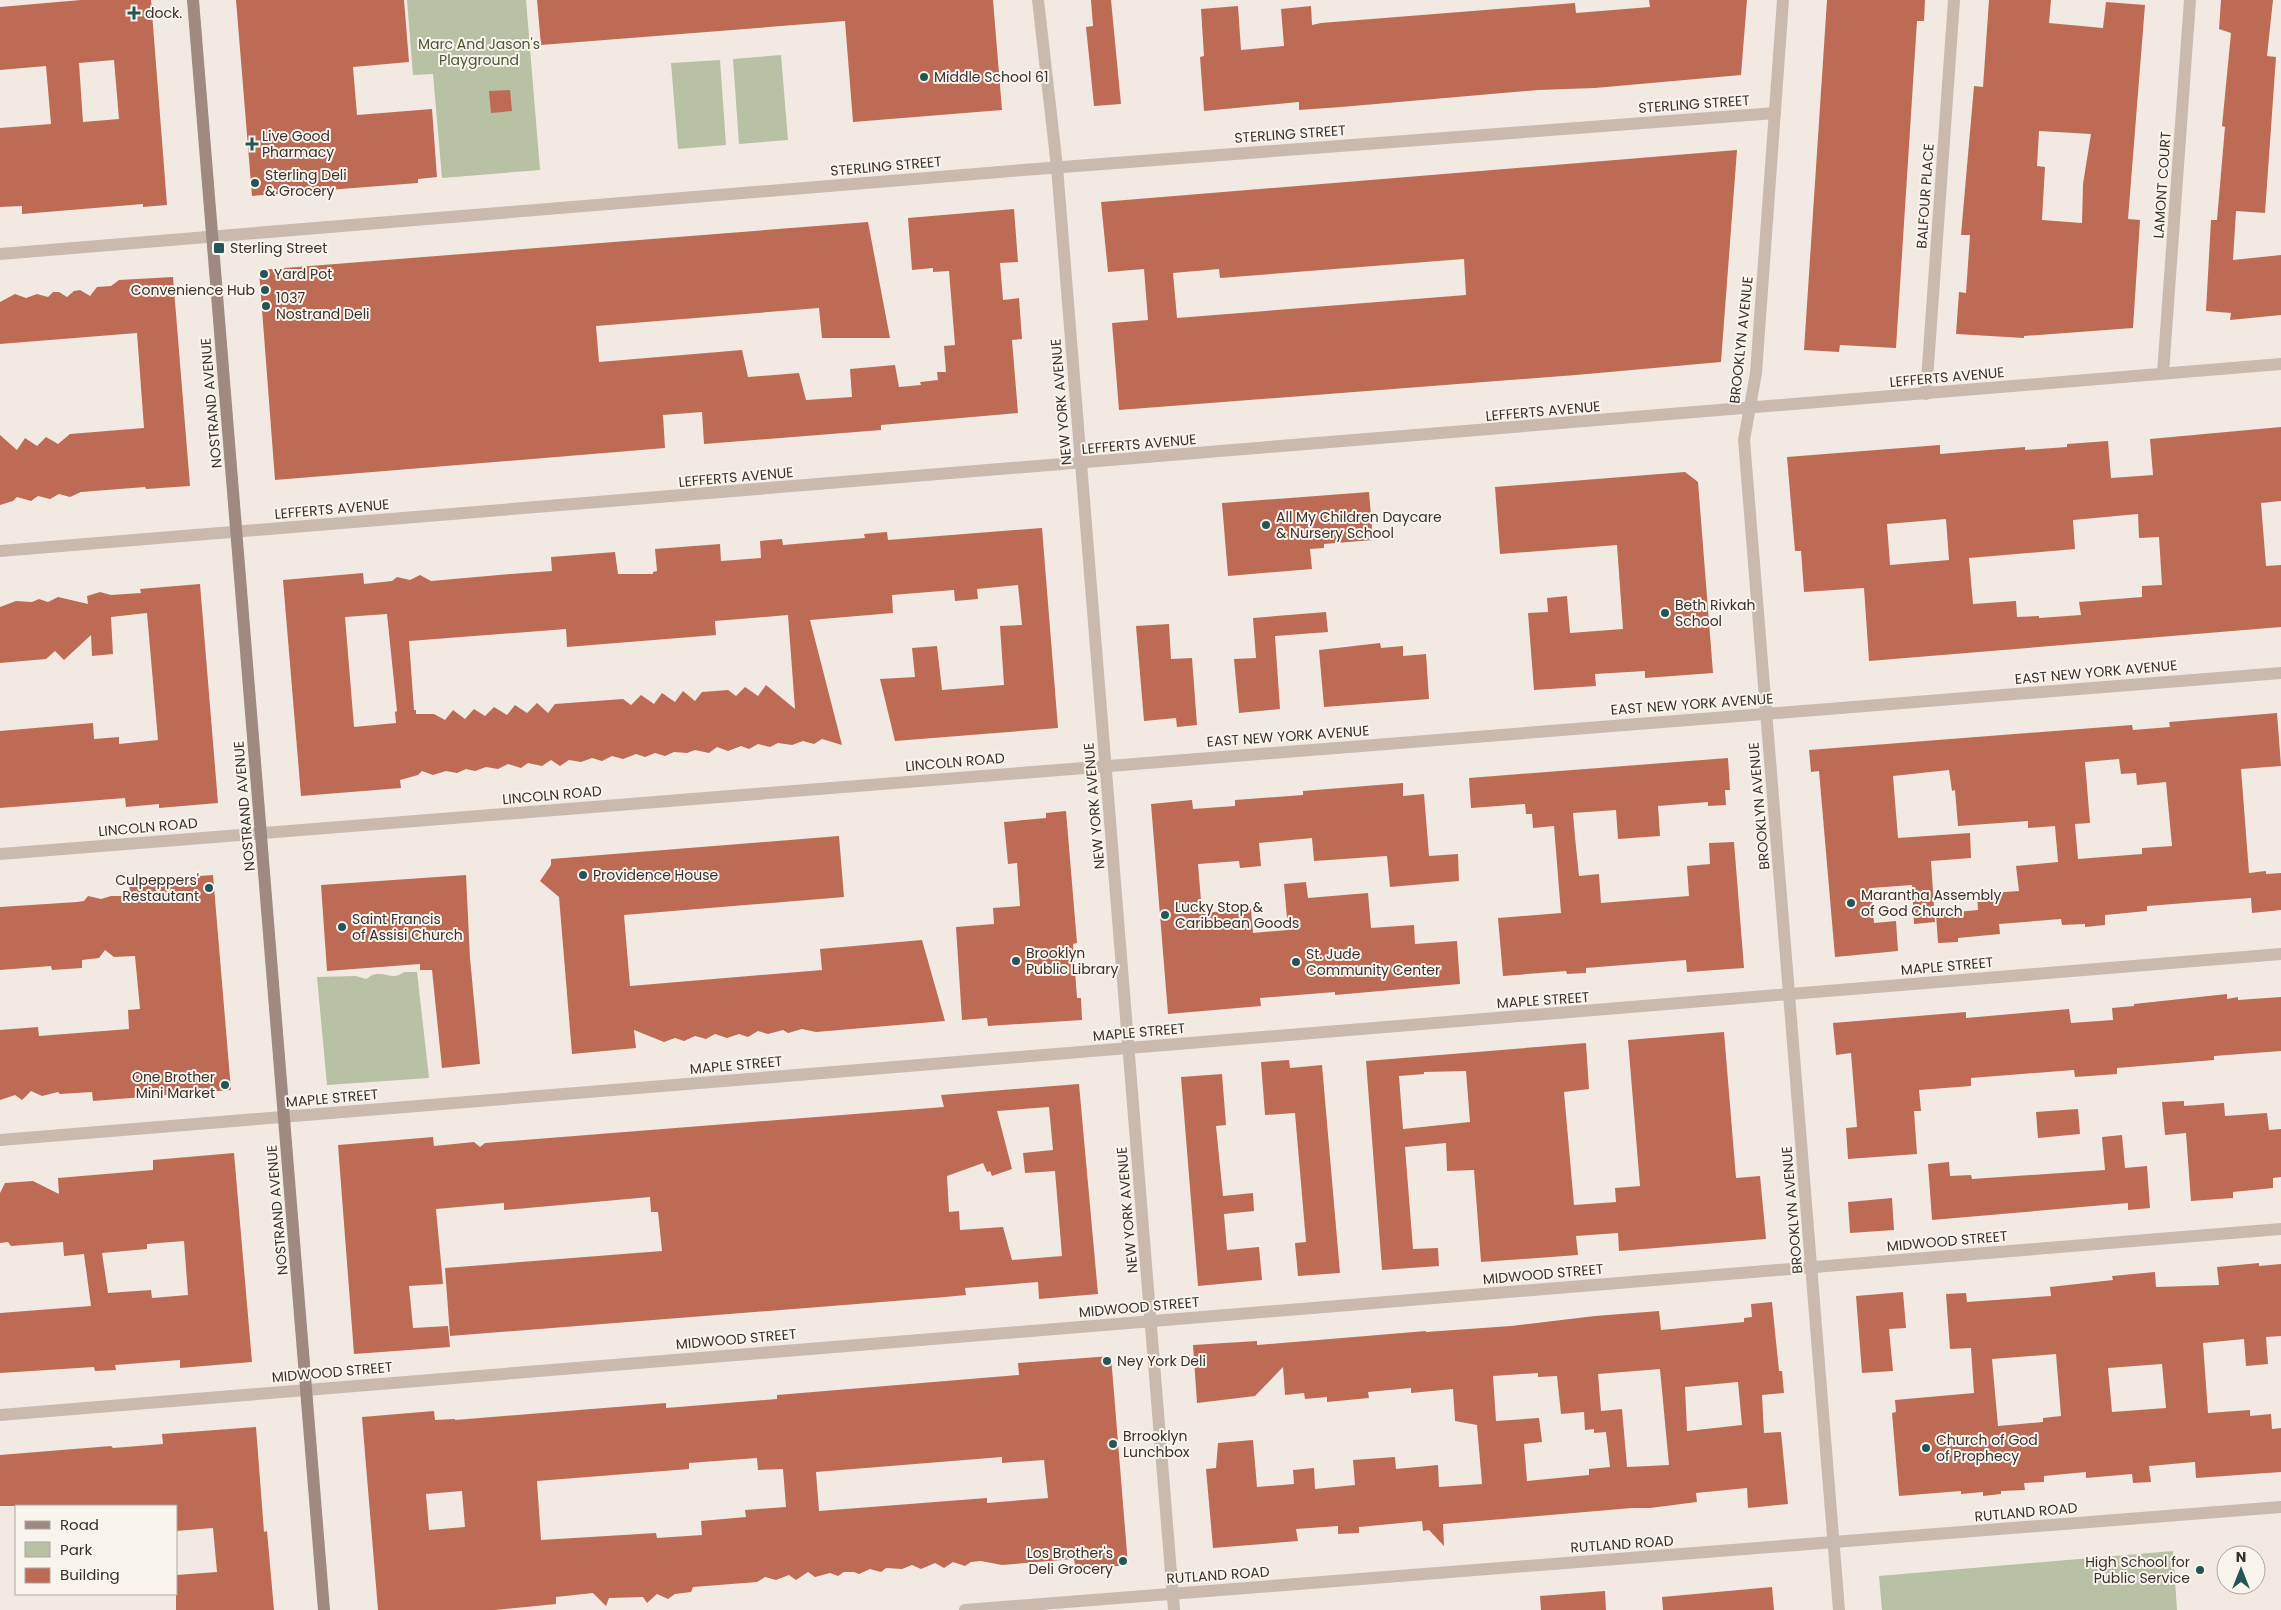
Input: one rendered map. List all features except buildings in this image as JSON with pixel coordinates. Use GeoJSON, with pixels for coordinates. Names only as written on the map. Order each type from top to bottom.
{"type":"FeatureCollection","features":[{"type":"Feature","properties":{"kind":"main road","name":"NOSTRAND AVENUE"},"geometry":{"type":"LineString","coordinates":[[193,0],[324,1610]]}},
{"type":"Feature","properties":{"kind":"street","name":"NEW YORK AVENUE"},"geometry":{"type":"LineString","coordinates":[[1038,0],[1057,167],[1174,1610]]}},
{"type":"Feature","properties":{"kind":"street","name":"BROOKLYN AVENUE"},"geometry":{"type":"LineString","coordinates":[[1783,0],[1756,373],[1744,440],[1839,1610]]}},
{"type":"Feature","properties":{"kind":"street","name":"BALFOUR PLACE"},"geometry":{"type":"LineString","coordinates":[[1926,394],[1954,0]]}},
{"type":"Feature","properties":{"kind":"street","name":"LAMONT COURT"},"geometry":{"type":"LineString","coordinates":[[2163,373],[2190,0]]}},
{"type":"Feature","properties":{"kind":"street","name":"STERLING STREET"},"geometry":{"type":"LineString","coordinates":[[0,254],[1057,167],[1775,112]]}},
{"type":"Feature","properties":{"kind":"street","name":"LEFFERTS AVENUE"},"geometry":{"type":"LineString","coordinates":[[0,552],[2281,364]]}},
{"type":"Feature","properties":{"kind":"street","name":"EAST NEW YORK AVENUE"},"geometry":{"type":"LineString","coordinates":[[1106,765],[2281,672]]}},
{"type":"Feature","properties":{"kind":"street","name":"LINCOLN ROAD"},"geometry":{"type":"LineString","coordinates":[[0,854],[1106,765]]}},
{"type":"Feature","properties":{"kind":"street","name":"MAPLE STREET"},"geometry":{"type":"LineString","coordinates":[[0,1140],[2281,954]]}},
{"type":"Feature","properties":{"kind":"street","name":"MIDWOOD STREET"},"geometry":{"type":"LineString","coordinates":[[0,1415],[2281,1229]]}},
{"type":"Feature","properties":{"kind":"street","name":"RUTLAND ROAD"},"geometry":{"type":"LineString","coordinates":[[965,1610],[2281,1507]]}},
{"type":"Feature","properties":{"kind":"green space","name":"Marc And Jason's Playground"},"geometry":{"type":"Polygon","coordinates":[[[407,0],[526,0],[540,170],[442,178],[433,74],[413,75],[407,0]]]}},
{"type":"Feature","properties":{"kind":"green space"},"geometry":{"type":"Polygon","coordinates":[[[781,55],[788,140],[739,144],[733,59],[781,55]]]}},
{"type":"Feature","properties":{"kind":"green space"},"geometry":{"type":"Polygon","coordinates":[[[720,60],[726,145],[678,149],[671,63],[720,60]]]}},
{"type":"Feature","properties":{"kind":"green space"},"geometry":{"type":"Polygon","coordinates":[[[404,972],[417,972],[429,1078],[327,1085],[317,977],[356,976],[366,979],[375,974],[397,976],[404,972]]]}},
{"type":"Feature","properties":{"kind":"green space"},"geometry":{"type":"Polygon","coordinates":[[[2173,1551],[2177,1610],[1882,1610],[1879,1576],[2173,1551]]]}},
{"type":"Feature","properties":{"kind":"place","name":"dock."},"geometry":{"type":"Point","coordinates":[134,13]}},
{"type":"Feature","properties":{"kind":"place","name":"Middle School 61"},"geometry":{"type":"Point","coordinates":[924,77]}},
{"type":"Feature","properties":{"kind":"place","name":"Live Good Pharmacy"},"geometry":{"type":"Point","coordinates":[252,144]}},
{"type":"Feature","properties":{"kind":"place","name":"Sterling Deli & Grocery"},"geometry":{"type":"Point","coordinates":[255,183]}},
{"type":"Feature","properties":{"kind":"place","name":"Sterling Street"},"geometry":{"type":"Point","coordinates":[219,248]}},
{"type":"Feature","properties":{"kind":"place","name":"Yard Pot"},"geometry":{"type":"Point","coordinates":[264,274]}},
{"type":"Feature","properties":{"kind":"place","name":"Convenience Hub"},"geometry":{"type":"Point","coordinates":[265,290]}},
{"type":"Feature","properties":{"kind":"place","name":"1037 Nostrand Deli"},"geometry":{"type":"Point","coordinates":[266,306]}},
{"type":"Feature","properties":{"kind":"place","name":"All My Children Daycare & Nursery School"},"geometry":{"type":"Point","coordinates":[1266,525]}},
{"type":"Feature","properties":{"kind":"place","name":"Beth Rivkah School"},"geometry":{"type":"Point","coordinates":[1665,613]}},
{"type":"Feature","properties":{"kind":"place","name":"Providence House"},"geometry":{"type":"Point","coordinates":[583,875]}},
{"type":"Feature","properties":{"kind":"place","name":"Culpeppers' Restautant"},"geometry":{"type":"Point","coordinates":[209,888]}},
{"type":"Feature","properties":{"kind":"place","name":"Marantha Assembly of God Church"},"geometry":{"type":"Point","coordinates":[1851,903]}},
{"type":"Feature","properties":{"kind":"place","name":"Lucky Stop & Caribbean Goods"},"geometry":{"type":"Point","coordinates":[1165,915]}},
{"type":"Feature","properties":{"kind":"place","name":"Saint Francis of Assisi Church"},"geometry":{"type":"Point","coordinates":[342,927]}},
{"type":"Feature","properties":{"kind":"place","name":"Brooklyn Public Library"},"geometry":{"type":"Point","coordinates":[1016,961]}},
{"type":"Feature","properties":{"kind":"place","name":"St. Jude Community Center"},"geometry":{"type":"Point","coordinates":[1296,962]}},
{"type":"Feature","properties":{"kind":"place","name":"One Brother Mini Market"},"geometry":{"type":"Point","coordinates":[225,1085]}},
{"type":"Feature","properties":{"kind":"place","name":"Ney York Deli"},"geometry":{"type":"Point","coordinates":[1107,1361]}},
{"type":"Feature","properties":{"kind":"place","name":"Brrooklyn Lunchbox"},"geometry":{"type":"Point","coordinates":[1113,1444]}},
{"type":"Feature","properties":{"kind":"place","name":"Church of God of Prophecy"},"geometry":{"type":"Point","coordinates":[1926,1448]}},
{"type":"Feature","properties":{"kind":"place","name":"Los Brother's Deli Grocery"},"geometry":{"type":"Point","coordinates":[1123,1561]}},
{"type":"Feature","properties":{"kind":"place","name":"High School for Public Service"},"geometry":{"type":"Point","coordinates":[2200,1570]}}]}
